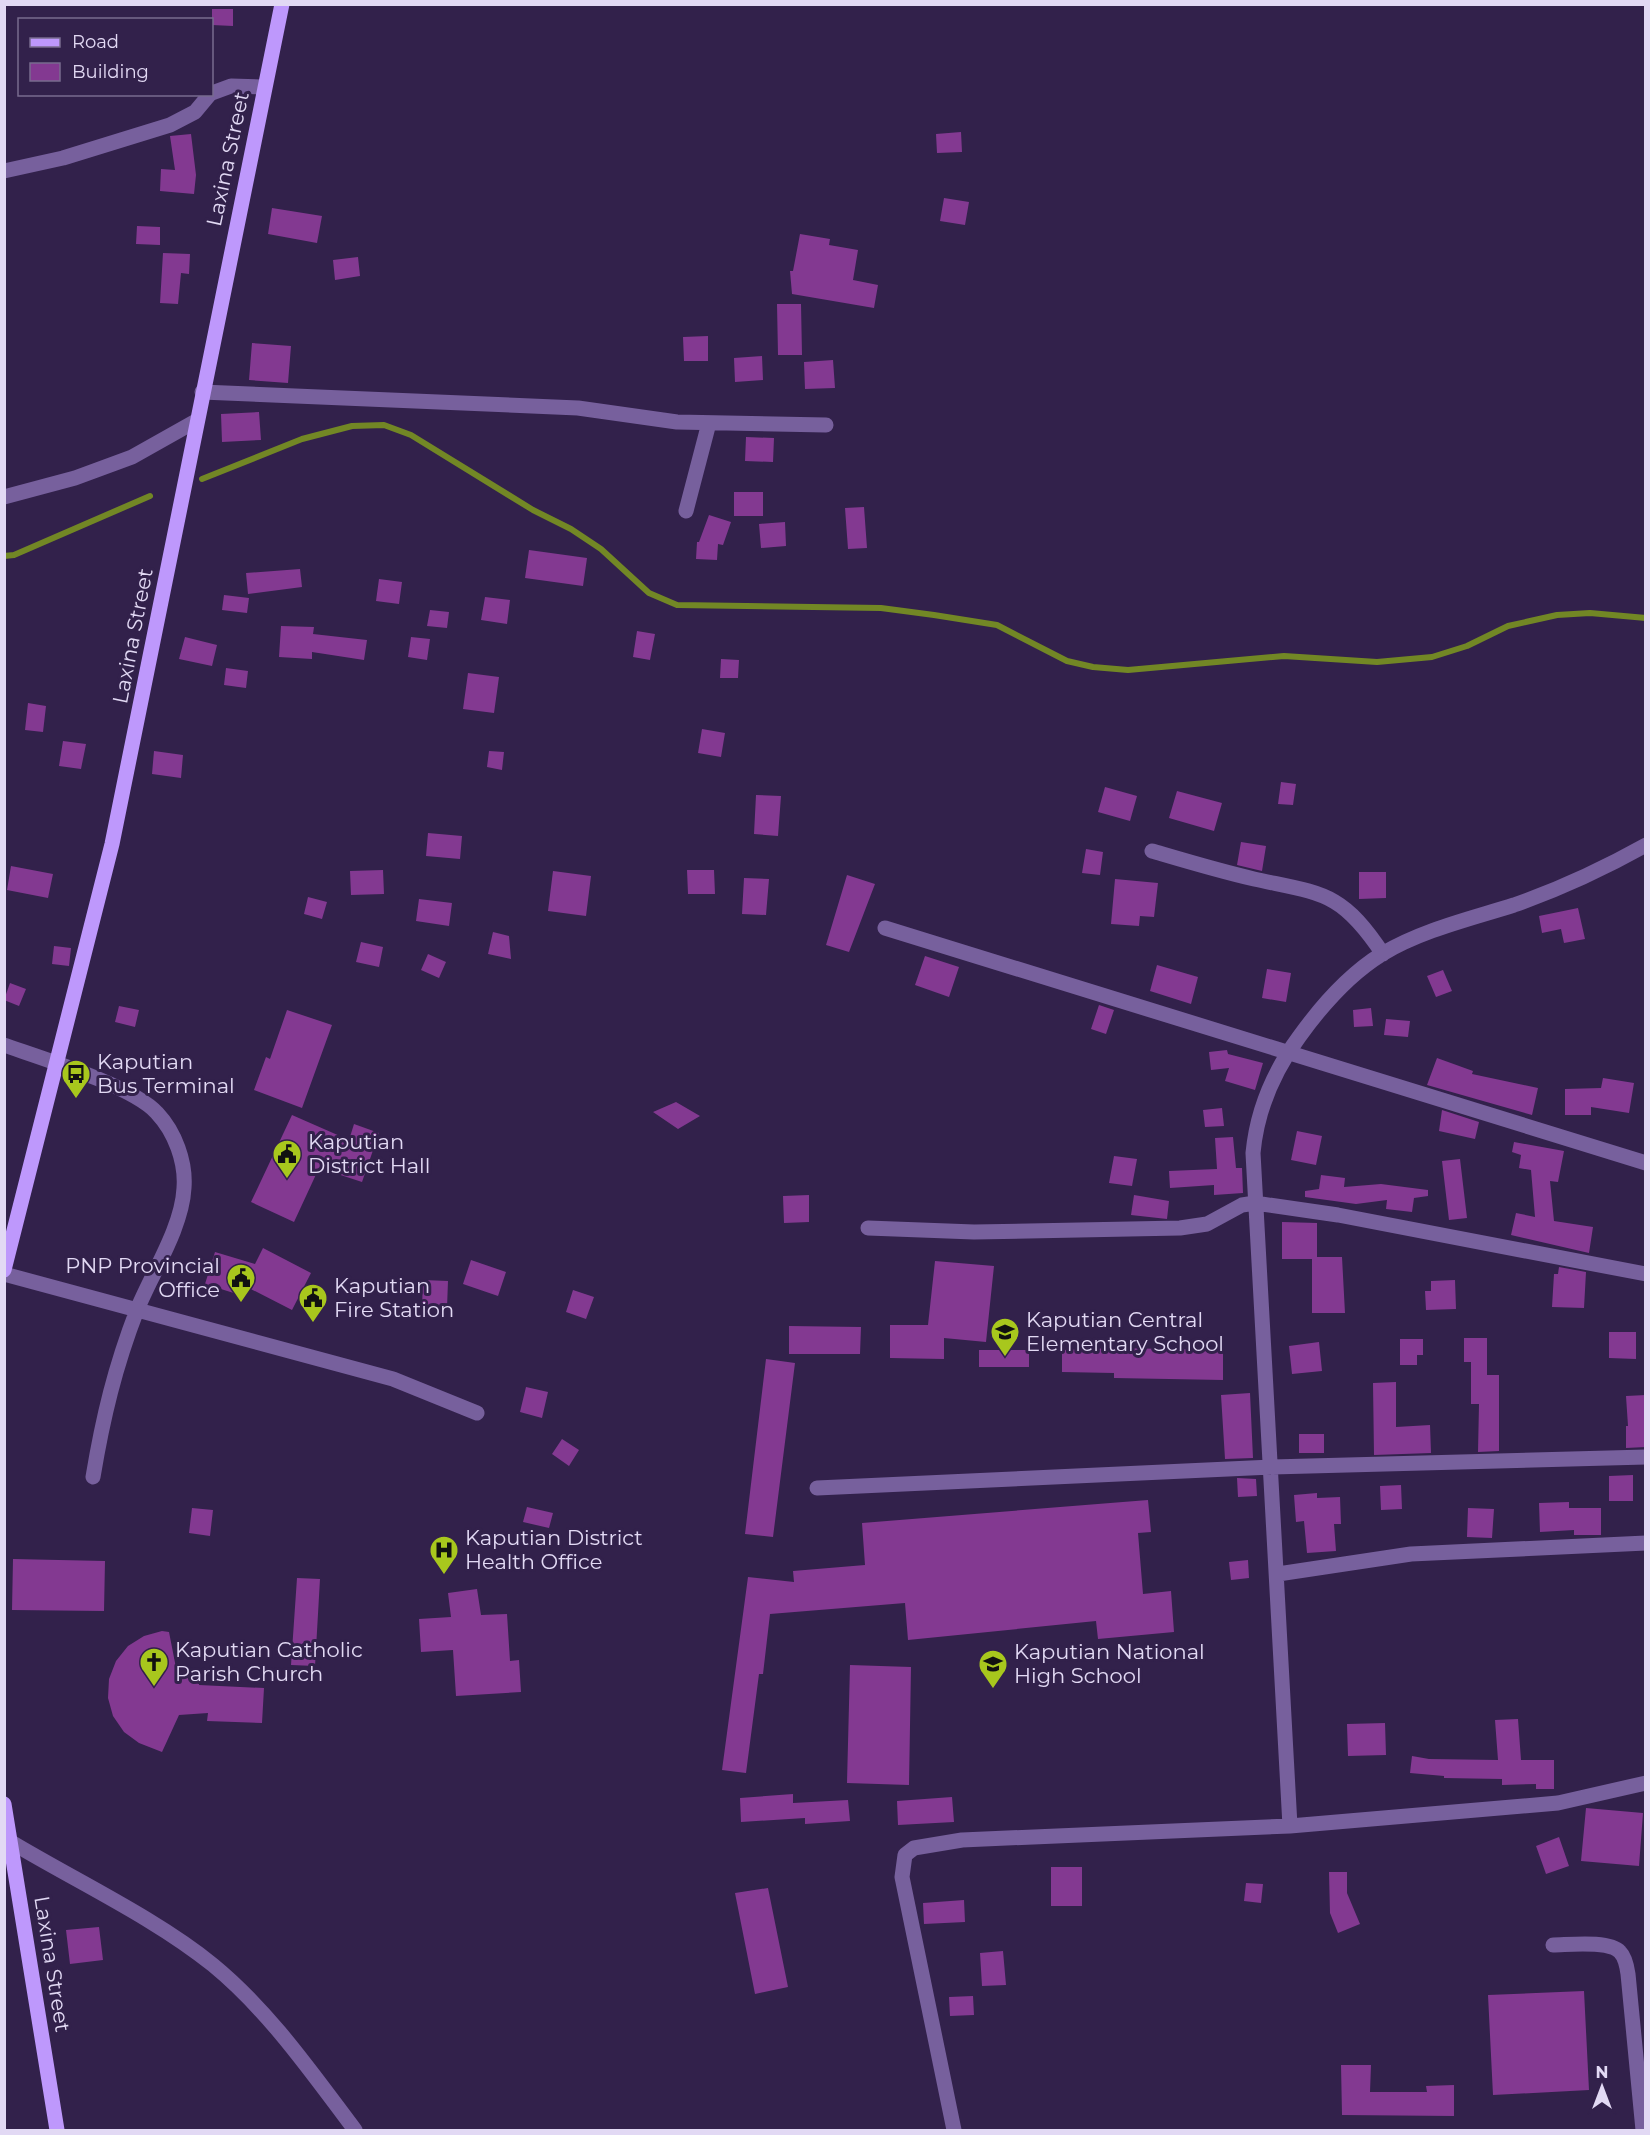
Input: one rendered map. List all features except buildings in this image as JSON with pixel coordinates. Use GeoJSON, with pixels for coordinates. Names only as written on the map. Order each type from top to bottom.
{"type":"FeatureCollection","features":[{"type":"Feature","properties":{"kind":"main road","name":"Laxina Street"},"geometry":{"type":"LineString","coordinates":[[4,1272],[112,844],[282,4]]}},
{"type":"Feature","properties":{"kind":"main road","name":"Laxina Street"},"geometry":{"type":"LineString","coordinates":[[4,1804],[57,2130]]}},
{"type":"Feature","properties":{"kind":"street"},"geometry":{"type":"LineString","coordinates":[[213,93],[231,86],[264,87]]}},
{"type":"Feature","properties":{"kind":"street"},"geometry":{"type":"LineString","coordinates":[[4,171],[46,163],[170,125],[195,112],[209,96]]}},
{"type":"Feature","properties":{"kind":"street"},"geometry":{"type":"LineString","coordinates":[[202,392],[578,408],[648,419],[709,423],[826,425]]}},
{"type":"Feature","properties":{"kind":"street"},"geometry":{"type":"LineString","coordinates":[[4,497],[75,478],[132,457],[196,421]]}},
{"type":"Feature","properties":{"kind":"street"},"geometry":{"type":"LineString","coordinates":[[686,511],[709,423]]}},
{"type":"Feature","properties":{"kind":"street"},"geometry":{"type":"LineString","coordinates":[[1290,1826],[1254,1134],[1269,1086],[1287,1053],[1344,983],[1383,954],[1433,931],[1553,891],[1646,845]]}},
{"type":"Feature","properties":{"kind":"street"},"geometry":{"type":"LineString","coordinates":[[1152,851],[1202,866],[1323,894],[1350,912],[1368,931],[1383,954]]}},
{"type":"Feature","properties":{"kind":"street"},"geometry":{"type":"LineString","coordinates":[[885,928],[1646,1163]]}},
{"type":"Feature","properties":{"kind":"street"},"geometry":{"type":"LineString","coordinates":[[4,1045],[135,1097],[157,1112],[172,1135],[182,1161],[184,1186],[181,1209],[137,1309],[107,1395],[93,1477]]}},
{"type":"Feature","properties":{"kind":"street"},"geometry":{"type":"LineString","coordinates":[[868,1228],[974,1232],[1180,1228],[1207,1224],[1242,1205],[1256,1203],[1373,1221],[1646,1274]]}},
{"type":"Feature","properties":{"kind":"street"},"geometry":{"type":"LineString","coordinates":[[4,1272],[393,1379],[477,1413]]}},
{"type":"Feature","properties":{"kind":"street"},"geometry":{"type":"LineString","coordinates":[[817,1488],[1272,1467],[1646,1457]]}},
{"type":"Feature","properties":{"kind":"street"},"geometry":{"type":"LineString","coordinates":[[1278,1574],[1411,1554],[1646,1544]]}},
{"type":"Feature","properties":{"kind":"street"},"geometry":{"type":"LineString","coordinates":[[954,2130],[902,1877],[905,1856],[914,1848],[962,1840],[1290,1826],[1558,1803],[1646,1783]]}},
{"type":"Feature","properties":{"kind":"street"},"geometry":{"type":"LineString","coordinates":[[11,1842],[169,1934],[214,1966],[274,2026],[355,2130]]}},
{"type":"Feature","properties":{"kind":"street"},"geometry":{"type":"LineString","coordinates":[[1552,1945],[1611,1947],[1620,1951],[1625,1960],[1642,2130]]}},
{"type":"Feature","properties":{"kind":"waterway"},"geometry":{"type":"LineString","coordinates":[[202,479],[302,439],[352,426],[384,425],[411,435],[533,510],[571,529],[601,549],[649,593],[677,605],[881,608],[934,615],[997,625],[1067,661],[1093,667],[1128,670],[1284,656],[1377,662],[1432,657],[1467,646],[1508,626],[1557,615],[1590,613],[1646,618]]}},
{"type":"Feature","properties":{"kind":"waterway"},"geometry":{"type":"LineString","coordinates":[[4,556],[14,555],[150,496]]}},
{"type":"Feature","properties":{"kind":"place","name":"Kaputian Bus Terminal"},"geometry":{"type":"Point","coordinates":[76,1100]}},
{"type":"Feature","properties":{"kind":"place","name":"Kaputian District Hall"},"geometry":{"type":"Point","coordinates":[287,1180]}},
{"type":"Feature","properties":{"kind":"place","name":"PNP Provincial Office"},"geometry":{"type":"Point","coordinates":[241,1304]}},
{"type":"Feature","properties":{"kind":"place","name":"Kaputian Fire Station"},"geometry":{"type":"Point","coordinates":[313,1324]}},
{"type":"Feature","properties":{"kind":"place","name":"Kaputian Central Elementary School"},"geometry":{"type":"Point","coordinates":[1005,1358]}},
{"type":"Feature","properties":{"kind":"place","name":"Kaputian District Health Office"},"geometry":{"type":"Point","coordinates":[444,1576]}},
{"type":"Feature","properties":{"kind":"place","name":"Kaputian Catholic Parish Church"},"geometry":{"type":"Point","coordinates":[154,1688]}},
{"type":"Feature","properties":{"kind":"place","name":"Kaputian National High School"},"geometry":{"type":"Point","coordinates":[993,1690]}}]}
